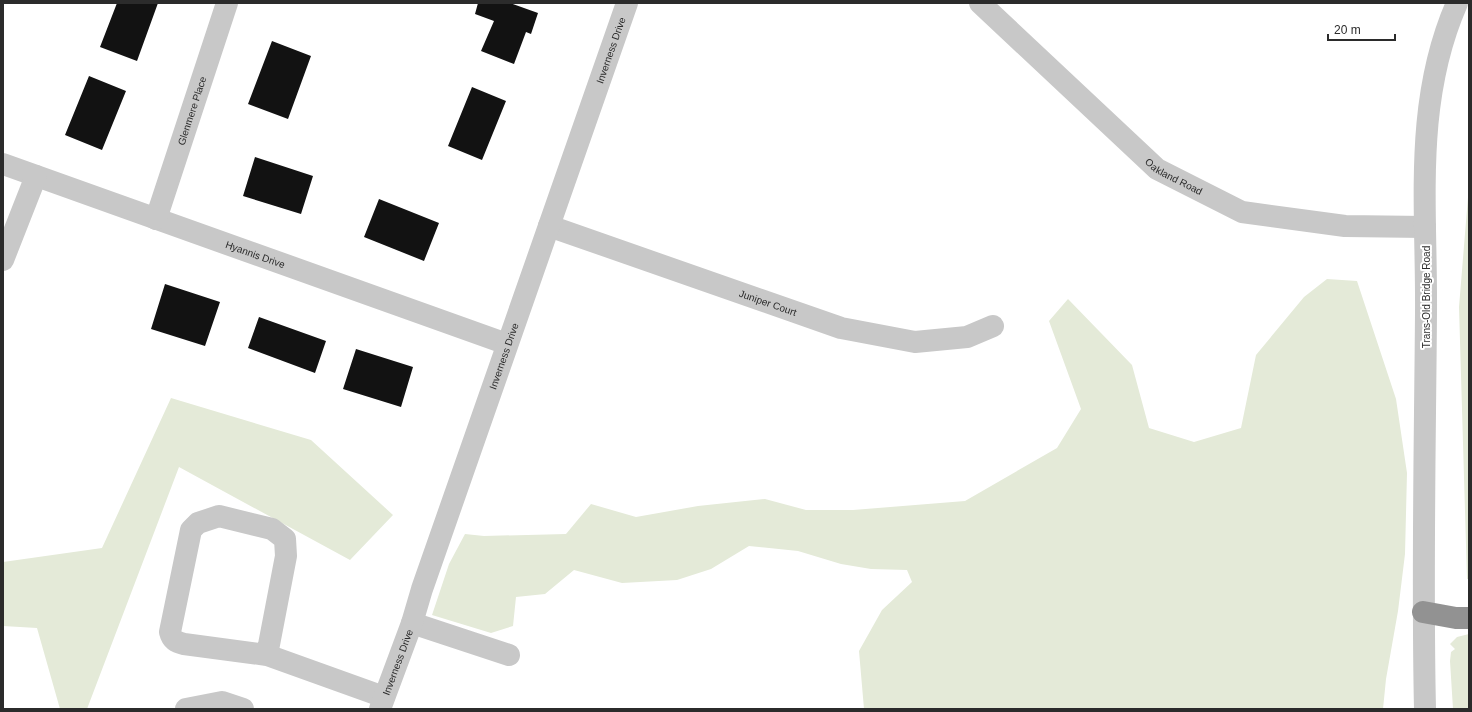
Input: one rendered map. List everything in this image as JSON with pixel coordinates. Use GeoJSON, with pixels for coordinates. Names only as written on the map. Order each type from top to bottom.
{"type":"FeatureCollection","features":[{"type":"Feature","properties":{"kind":"highway"},"geometry":{"type":"LineString","coordinates":[[1423,604],[1456,618],[1469,618]]}},
{"type":"Feature","properties":{"kind":"street","name":"Glenmere Place"},"geometry":{"type":"LineString","coordinates":[[156,219],[227,3]]}},
{"type":"Feature","properties":{"kind":"street","name":"Inverness Drive"},"geometry":{"type":"LineString","coordinates":[[382,703],[412,623],[422,589],[627,3]]}},
{"type":"Feature","properties":{"kind":"street","name":"Oakland Road"},"geometry":{"type":"LineString","coordinates":[[980,3],[1157,169],[1242,212],[1345,226],[1425,227]]}},
{"type":"Feature","properties":{"kind":"street","name":"Trans-Old Bridge Road"},"geometry":{"type":"LineString","coordinates":[[1425,709],[1423,604],[1426,149],[1430,97],[1440,50],[1457,3]]}},
{"type":"Feature","properties":{"kind":"street","name":"Hyannis Drive"},"geometry":{"type":"LineString","coordinates":[[3,164],[507,344]]}},
{"type":"Feature","properties":{"kind":"street"},"geometry":{"type":"LineString","coordinates":[[3,260],[36,176]]}},
{"type":"Feature","properties":{"kind":"street","name":"Juniper Court"},"geometry":{"type":"LineString","coordinates":[[549,226],[842,328],[915,342],[967,337],[993,326]]}},
{"type":"Feature","properties":{"kind":"street"},"geometry":{"type":"LineString","coordinates":[[267,655],[286,556],[285,539],[272,528],[219,516],[198,523],[191,530],[170,632],[172,637],[177,642],[267,655],[382,703]]}},
{"type":"Feature","properties":{"kind":"street"},"geometry":{"type":"LineString","coordinates":[[412,623],[509,655]]}},
{"type":"Feature","properties":{"kind":"street"},"geometry":{"type":"LineString","coordinates":[[186,709],[222,702],[243,709]]}},
{"type":"Feature","properties":{"kind":"green space"},"geometry":{"type":"Polygon","coordinates":[[[1469,185],[1469,579],[1467,579],[1459,307],[1469,185]]]}},
{"type":"Feature","properties":{"kind":"green space"},"geometry":{"type":"Polygon","coordinates":[[[1327,279],[1357,281],[1396,399],[1407,473],[1405,554],[1398,611],[1386,679],[1383,709],[864,709],[859,651],[882,610],[912,582],[907,570],[871,569],[841,564],[798,551],[749,546],[711,569],[677,580],[622,583],[574,570],[545,594],[516,597],[513,626],[491,633],[432,615],[449,564],[465,534],[484,536],[566,534],[591,504],[636,517],[698,506],[765,499],[806,510],[853,510],[965,501],[1057,448],[1081,409],[1049,321],[1068,299],[1132,365],[1149,428],[1194,442],[1241,428],[1256,355],[1304,297],[1327,279]]]}},
{"type":"Feature","properties":{"kind":"green space"},"geometry":{"type":"Polygon","coordinates":[[[171,398],[311,440],[393,515],[350,560],[179,467],[87,709],[60,709],[37,628],[3,626],[3,562],[102,548],[171,398]]]}},
{"type":"Feature","properties":{"kind":"green space"},"geometry":{"type":"Polygon","coordinates":[[[1469,634],[1469,709],[1453,709],[1450,661],[1451,652],[1455,649],[1450,644],[1457,637],[1469,634]]]}},
{"type":"Feature","properties":{"kind":"building"},"geometry":{"type":"Polygon","coordinates":[[[117,3],[158,3],[137,61],[100,47],[117,3]]]}},
{"type":"Feature","properties":{"kind":"building"},"geometry":{"type":"Polygon","coordinates":[[[478,3],[510,3],[538,13],[531,34],[526,32],[514,64],[481,51],[494,21],[475,14],[478,3]]]}},
{"type":"Feature","properties":{"kind":"building"},"geometry":{"type":"Polygon","coordinates":[[[272,41],[311,56],[288,119],[248,104],[272,41]]]}},
{"type":"Feature","properties":{"kind":"building"},"geometry":{"type":"Polygon","coordinates":[[[89,76],[126,91],[102,150],[65,135],[89,76]]]}},
{"type":"Feature","properties":{"kind":"building"},"geometry":{"type":"Polygon","coordinates":[[[472,87],[506,101],[482,160],[448,146],[472,87]]]}},
{"type":"Feature","properties":{"kind":"building"},"geometry":{"type":"Polygon","coordinates":[[[255,157],[313,176],[301,214],[243,196],[255,157]]]}},
{"type":"Feature","properties":{"kind":"building"},"geometry":{"type":"Polygon","coordinates":[[[379,199],[439,223],[424,261],[364,237],[379,199]]]}},
{"type":"Feature","properties":{"kind":"building"},"geometry":{"type":"Polygon","coordinates":[[[165,284],[220,302],[205,346],[151,329],[165,284]]]}},
{"type":"Feature","properties":{"kind":"building"},"geometry":{"type":"Polygon","coordinates":[[[259,317],[326,341],[315,373],[248,348],[259,317]]]}},
{"type":"Feature","properties":{"kind":"building"},"geometry":{"type":"Polygon","coordinates":[[[356,349],[413,367],[401,407],[343,389],[356,349]]]}}]}
